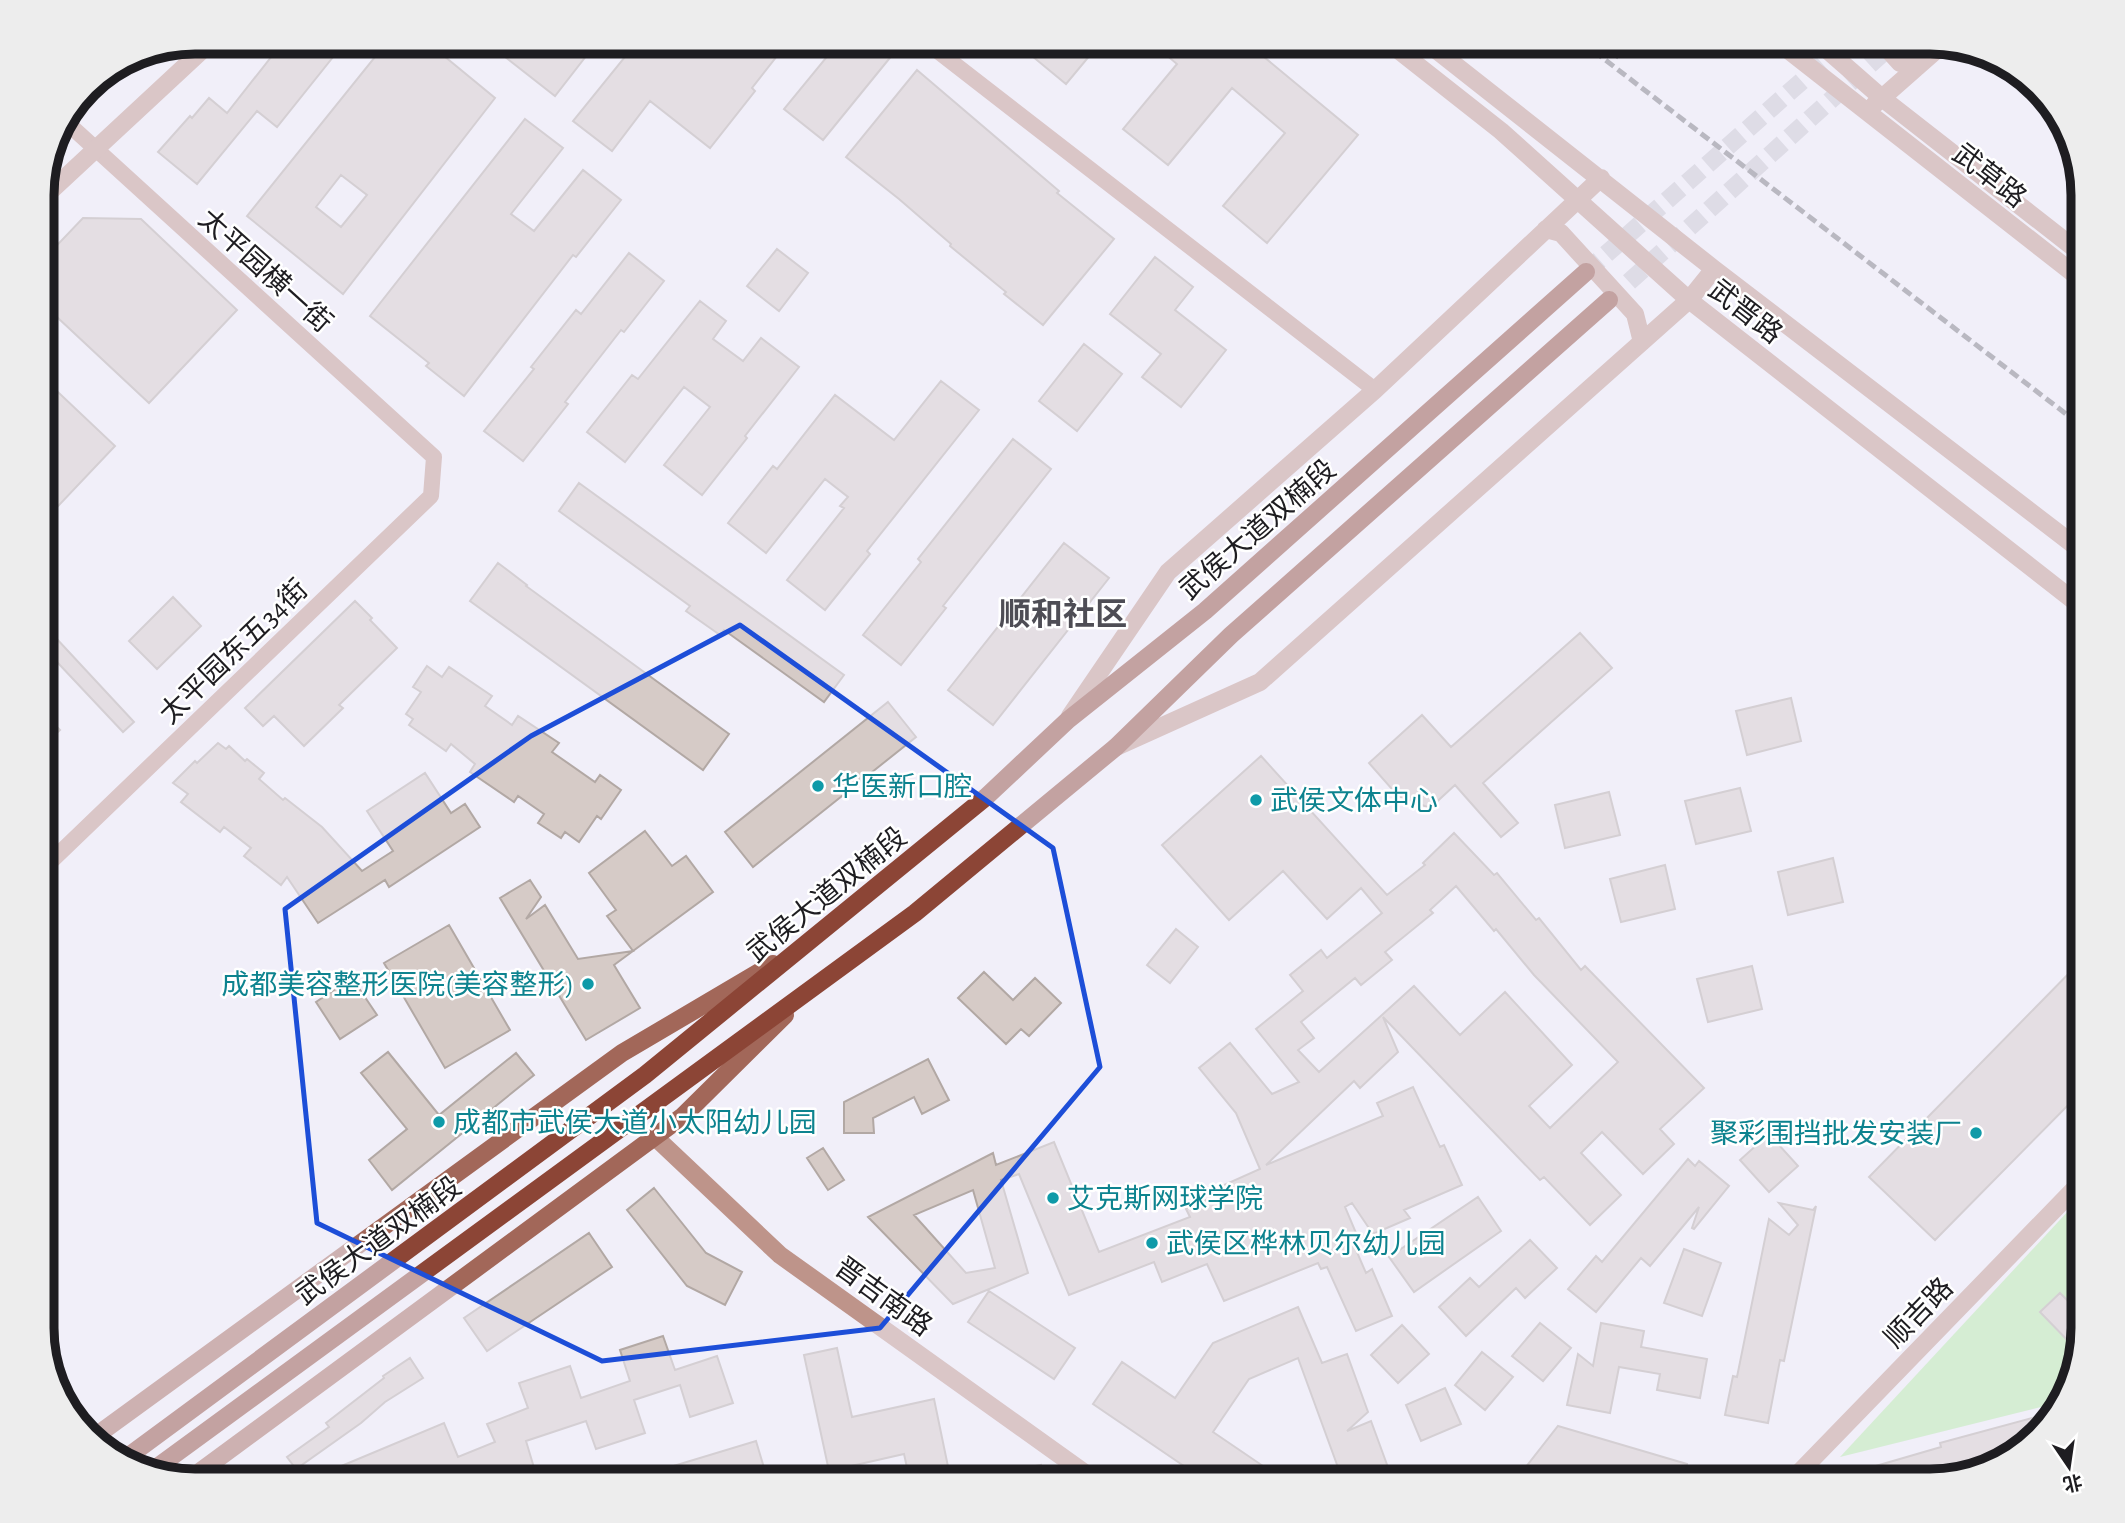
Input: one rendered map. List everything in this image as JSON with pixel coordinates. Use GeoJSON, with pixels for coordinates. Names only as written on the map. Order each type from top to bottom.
{"type":"FeatureCollection","features":[{"type":"Feature","properties":{"kind":"main road","name":"武侯大道双楠段"},"geometry":{"type":"LineString","coordinates":[[132,1454],[645,1076],[986,797],[1068,720],[1205,611],[1586,272]]}},
{"type":"Feature","properties":{"kind":"main road","name":"武侯大道双楠段"},"geometry":{"type":"LineString","coordinates":[[161,1464],[915,913],[1116,747],[1231,635],[1609,300]]}},
{"type":"Feature","properties":{"kind":"main road"},"geometry":{"type":"LineString","coordinates":[[101,1432],[622,1053],[806,944]]}},
{"type":"Feature","properties":{"kind":"main road"},"geometry":{"type":"LineString","coordinates":[[204,1469],[683,1116],[811,989]]}},
{"type":"Feature","properties":{"kind":"street"},"geometry":{"type":"LineString","coordinates":[[55,187],[198,54]]}},
{"type":"Feature","properties":{"kind":"street"},"geometry":{"type":"LineString","coordinates":[[941,54],[1375,390]]}},
{"type":"Feature","properties":{"kind":"street","name":"武晋路"},"geometry":{"type":"LineString","coordinates":[[1403,54],[1501,131],[1689,300],[2071,599]]}},
{"type":"Feature","properties":{"kind":"street","name":"武晋路"},"geometry":{"type":"LineString","coordinates":[[1441,54],[1714,269],[2071,543]]}},
{"type":"Feature","properties":{"kind":"street","name":"武草路"},"geometry":{"type":"LineString","coordinates":[[1793,54],[2071,272]]}},
{"type":"Feature","properties":{"kind":"street","name":"武草路"},"geometry":{"type":"LineString","coordinates":[[1832,54],[1882,98],[2071,246]]}},
{"type":"Feature","properties":{"kind":"street"},"geometry":{"type":"LineString","coordinates":[[1892,54],[1900,63],[1916,68]]}},
{"type":"Feature","properties":{"kind":"street"},"geometry":{"type":"LineString","coordinates":[[1866,111],[1932,54]]}},
{"type":"Feature","properties":{"kind":"street","name":"太平园横一街"},"geometry":{"type":"LineString","coordinates":[[72,128],[434,457]]}},
{"type":"Feature","properties":{"kind":"street"},"geometry":{"type":"LineString","coordinates":[[1068,720],[1167,572],[1375,390],[1601,178]]}},
{"type":"Feature","properties":{"kind":"street"},"geometry":{"type":"LineString","coordinates":[[1546,229],[1561,233],[1635,314],[1642,342]]}},
{"type":"Feature","properties":{"kind":"street"},"geometry":{"type":"LineString","coordinates":[[1116,747],[1260,682],[1689,300],[1714,269]]}},
{"type":"Feature","properties":{"kind":"street","name":"太平园东五34街"},"geometry":{"type":"LineString","coordinates":[[55,858],[431,496],[434,457]]}},
{"type":"Feature","properties":{"kind":"street","name":"晋吉南路"},"geometry":{"type":"LineString","coordinates":[[654,1137],[780,1255],[1079,1469]]}},
{"type":"Feature","properties":{"kind":"street","name":"顺吉路"},"geometry":{"type":"LineString","coordinates":[[1803,1469],[2071,1192]]}},
{"type":"Feature","properties":{"kind":"highlighted area"},"geometry":{"type":"Polygon","coordinates":[[[740,625],[1053,848],[1100,1067],[880,1328],[602,1361],[317,1223],[285,909],[531,736],[740,625]]]}},
{"type":"Feature","properties":{"kind":"green space"},"geometry":{"type":"Polygon","coordinates":[[[2071,1208],[2071,1327],[2068,1355],[2060,1381],[2047,1405],[1840,1457],[2071,1208]]]}},
{"type":"Feature","properties":{"kind":"building"},"geometry":{"type":"Polygon","coordinates":[[[274,54],[335,54],[277,127],[257,111],[197,184],[158,152],[209,98],[227,113],[274,54]]]}},
{"type":"Feature","properties":{"kind":"building"},"geometry":{"type":"Polygon","coordinates":[[[377,54],[442,54],[495,98],[343,294],[247,216],[377,54]],[[341,175],[316,207],[341,227],[367,195],[341,175]]]}},
{"type":"Feature","properties":{"kind":"building"},"geometry":{"type":"Polygon","coordinates":[[[501,54],[588,54],[555,96],[501,54]]]}},
{"type":"Feature","properties":{"kind":"building"},"geometry":{"type":"Polygon","coordinates":[[[627,54],[779,54],[752,88],[755,91],[710,148],[650,101],[612,151],[573,121],[627,54]]]}},
{"type":"Feature","properties":{"kind":"building"},"geometry":{"type":"Polygon","coordinates":[[[829,54],[893,54],[823,140],[784,109],[829,54]]]}},
{"type":"Feature","properties":{"kind":"building"},"geometry":{"type":"Polygon","coordinates":[[[1030,54],[1091,54],[1066,84],[1030,54]]]}},
{"type":"Feature","properties":{"kind":"building"},"geometry":{"type":"Polygon","coordinates":[[[1165,54],[1260,54],[1358,135],[1267,243],[1223,206],[1285,133],[1232,88],[1168,165],[1123,129],[1177,64],[1165,54]]]}},
{"type":"Feature","properties":{"kind":"building"},"geometry":{"type":"Polygon","coordinates":[[[917,70],[1059,191],[1057,193],[1114,239],[1043,325],[1004,294],[1006,292],[899,199],[846,157],[917,70]]]}},
{"type":"Feature","properties":{"kind":"building"},"geometry":{"type":"Polygon","coordinates":[[[525,119],[563,148],[511,214],[534,231],[583,170],[621,200],[576,257],[573,255],[464,396],[426,366],[429,363],[370,316],[525,119]]]}},
{"type":"Feature","properties":{"kind":"building"},"geometry":{"type":"Polygon","coordinates":[[[83,218],[141,219],[237,310],[149,403],[55,315],[55,247],[83,218]]]}},
{"type":"Feature","properties":{"kind":"building"},"geometry":{"type":"Polygon","coordinates":[[[777,249],[808,273],[779,311],[747,286],[777,249]]]}},
{"type":"Feature","properties":{"kind":"building"},"geometry":{"type":"Polygon","coordinates":[[[629,253],[664,281],[624,332],[621,330],[523,461],[484,431],[534,369],[531,367],[576,310],[581,314],[629,253]]]}},
{"type":"Feature","properties":{"kind":"building"},"geometry":{"type":"Polygon","coordinates":[[[1155,257],[1193,287],[1175,310],[1226,350],[1181,407],[1142,377],[1161,354],[1110,314],[1155,257]]]}},
{"type":"Feature","properties":{"kind":"building"},"geometry":{"type":"Polygon","coordinates":[[[700,301],[726,321],[713,339],[743,361],[761,338],[799,367],[702,495],[664,465],[710,407],[684,387],[625,462],[587,432],[632,375],[638,379],[700,301]]]}},
{"type":"Feature","properties":{"kind":"building"},"geometry":{"type":"Polygon","coordinates":[[[1084,344],[1122,374],[1077,431],[1039,401],[1084,344]]]}},
{"type":"Feature","properties":{"kind":"building"},"geometry":{"type":"Polygon","coordinates":[[[941,381],[979,410],[867,551],[870,554],[825,610],[787,580],[844,508],[840,506],[848,497],[825,479],[766,553],[728,523],[773,466],[777,469],[835,395],[894,440],[941,381]]]}},
{"type":"Feature","properties":{"kind":"building"},"geometry":{"type":"Polygon","coordinates":[[[55,389],[115,446],[55,509],[55,389]]]}},
{"type":"Feature","properties":{"kind":"building"},"geometry":{"type":"Polygon","coordinates":[[[1013,439],[1051,469],[943,606],[946,608],[901,665],[863,635],[921,562],[918,559],[1013,439]]]}},
{"type":"Feature","properties":{"kind":"building"},"geometry":{"type":"Polygon","coordinates":[[[579,483],[844,675],[824,702],[724,630],[720,635],[686,611],[690,606],[559,511],[579,483]]]}},
{"type":"Feature","properties":{"kind":"building"},"geometry":{"type":"Polygon","coordinates":[[[1064,543],[1109,578],[993,725],[948,690],[1064,543]]]}},
{"type":"Feature","properties":{"kind":"building"},"geometry":{"type":"Polygon","coordinates":[[[498,563],[729,734],[703,770],[470,601],[498,563]]]}},
{"type":"Feature","properties":{"kind":"building"},"geometry":{"type":"Polygon","coordinates":[[[173,597],[201,626],[157,669],[129,641],[173,597]]]}},
{"type":"Feature","properties":{"kind":"building"},"geometry":{"type":"Polygon","coordinates":[[[355,601],[397,648],[339,705],[343,708],[304,746],[274,716],[263,726],[245,708],[355,601]]]}},
{"type":"Feature","properties":{"kind":"building"},"geometry":{"type":"Polygon","coordinates":[[[1580,633],[1612,668],[1483,783],[1518,823],[1501,837],[1455,785],[1430,808],[1398,796],[1369,763],[1422,715],[1451,747],[1580,633]]]}},
{"type":"Feature","properties":{"kind":"building"},"geometry":{"type":"Polygon","coordinates":[[[55,637],[134,722],[123,732],[55,660],[55,637]]]}},
{"type":"Feature","properties":{"kind":"building"},"geometry":{"type":"Polygon","coordinates":[[[427,666],[442,677],[449,667],[492,696],[485,706],[512,725],[518,716],[559,743],[552,752],[595,782],[600,775],[621,790],[601,819],[597,816],[579,842],[565,832],[561,838],[538,823],[544,814],[518,796],[514,802],[470,772],[475,764],[451,744],[446,751],[409,725],[413,719],[406,714],[421,692],[413,687],[427,666]]]}},
{"type":"Feature","properties":{"kind":"building"},"geometry":{"type":"Polygon","coordinates":[[[1791,698],[1801,741],[1747,755],[1736,711],[1791,698]]]}},
{"type":"Feature","properties":{"kind":"building","name":"华医新口腔"},"geometry":{"type":"Polygon","coordinates":[[[888,702],[916,737],[753,867],[725,832],[888,702]]]}},
{"type":"Feature","properties":{"kind":"building"},"geometry":{"type":"Polygon","coordinates":[[[218,743],[226,749],[229,746],[245,761],[247,759],[264,773],[259,779],[283,800],[285,798],[322,827],[362,871],[393,851],[367,811],[425,773],[451,813],[465,804],[480,827],[389,887],[385,880],[318,923],[287,877],[281,885],[244,856],[251,848],[224,827],[220,832],[181,802],[188,794],[173,783],[218,743]]]}},
{"type":"Feature","properties":{"kind":"building"},"geometry":{"type":"Polygon","coordinates":[[[1261,756],[1387,895],[1425,865],[1423,863],[1454,833],[1494,875],[1497,873],[1536,920],[1539,918],[1581,970],[1585,966],[1704,1088],[1660,1129],[1674,1144],[1643,1174],[1602,1132],[1581,1153],[1621,1195],[1590,1225],[1544,1177],[1540,1180],[1383,1017],[1398,1052],[1360,1088],[1354,1081],[1266,1165],[1383,1116],[1377,1103],[1413,1087],[1440,1147],[1444,1145],[1462,1185],[1404,1210],[1410,1218],[1373,1234],[1352,1203],[1345,1207],[1359,1240],[1353,1243],[1366,1273],[1372,1269],[1392,1316],[1356,1331],[1327,1267],[1321,1269],[1318,1263],[1224,1301],[1207,1264],[1162,1282],[1154,1262],[1069,1295],[1019,1174],[1001,1180],[1028,1273],[953,1304],[868,1217],[993,1153],[996,1165],[1054,1142],[1099,1252],[1190,1217],[1186,1209],[1226,1191],[1224,1185],[1260,1169],[1236,1113],[1199,1068],[1230,1043],[1272,1094],[1299,1082],[1256,1029],[1303,991],[1290,975],[1321,950],[1327,958],[1382,913],[1361,888],[1327,919],[1283,871],[1229,920],[1162,845],[1261,756]],[[1456,886],[1430,910],[1433,913],[1385,952],[1392,960],[1361,985],[1355,978],[1301,1022],[1314,1038],[1298,1050],[1319,1072],[1414,986],[1460,1035],[1505,992],[1572,1065],[1529,1106],[1550,1128],[1618,1062],[1534,975],[1456,886]],[[973,1190],[914,1215],[966,1273],[995,1268],[973,1190]]]}},
{"type":"Feature","properties":{"kind":"building"},"geometry":{"type":"Polygon","coordinates":[[[1740,788],[1751,831],[1696,844],[1685,801],[1740,788]]]}},
{"type":"Feature","properties":{"kind":"building"},"geometry":{"type":"Polygon","coordinates":[[[1609,792],[1620,835],[1565,848],[1555,805],[1609,792]]]}},
{"type":"Feature","properties":{"kind":"building"},"geometry":{"type":"Polygon","coordinates":[[[645,831],[672,866],[686,856],[713,892],[633,951],[607,916],[616,910],[589,873],[645,831]]]}},
{"type":"Feature","properties":{"kind":"building"},"geometry":{"type":"Polygon","coordinates":[[[1833,858],[1843,902],[1788,915],[1778,872],[1833,858]]]}},
{"type":"Feature","properties":{"kind":"building"},"geometry":{"type":"Polygon","coordinates":[[[1665,865],[1675,909],[1621,922],[1610,879],[1665,865]]]}},
{"type":"Feature","properties":{"kind":"building","name":"成都美容整形医院(美容整形)"},"geometry":{"type":"Polygon","coordinates":[[[530,880],[541,897],[526,919],[545,905],[578,959],[633,951],[614,965],[640,1008],[586,1040],[500,898],[530,880]]]}},
{"type":"Feature","properties":{"kind":"building"},"geometry":{"type":"Polygon","coordinates":[[[449,925],[510,1030],[445,1068],[384,963],[449,925]]]}},
{"type":"Feature","properties":{"kind":"building"},"geometry":{"type":"Polygon","coordinates":[[[1176,929],[1198,947],[1170,983],[1147,965],[1176,929]]]}},
{"type":"Feature","properties":{"kind":"building"},"geometry":{"type":"Polygon","coordinates":[[[1752,966],[1762,1009],[1708,1022],[1697,979],[1752,966]]]}},
{"type":"Feature","properties":{"kind":"building","name":"聚彩围挡批发安装厂"},"geometry":{"type":"Polygon","coordinates":[[[2071,971],[2071,1102],[1935,1240],[1869,1177],[2071,971]]]}},
{"type":"Feature","properties":{"kind":"building"},"geometry":{"type":"Polygon","coordinates":[[[984,972],[1013,1000],[1035,978],[1061,1003],[1029,1036],[1021,1029],[1006,1044],[958,998],[984,972]]]}},
{"type":"Feature","properties":{"kind":"building"},"geometry":{"type":"Polygon","coordinates":[[[352,978],[377,1015],[340,1039],[316,1002],[352,978]]]}},
{"type":"Feature","properties":{"kind":"building","name":"成都市武侯大道小太阳幼儿园"},"geometry":{"type":"Polygon","coordinates":[[[388,1052],[439,1115],[516,1053],[534,1075],[392,1190],[369,1160],[407,1129],[361,1073],[388,1052]]]}},
{"type":"Feature","properties":{"kind":"building"},"geometry":{"type":"Polygon","coordinates":[[[928,1059],[949,1100],[922,1114],[914,1097],[873,1118],[874,1133],[844,1133],[844,1102],[928,1059]]]}},
{"type":"Feature","properties":{"kind":"building"},"geometry":{"type":"Polygon","coordinates":[[[1769,1134],[1798,1166],[1769,1192],[1740,1160],[1769,1134]]]}},
{"type":"Feature","properties":{"kind":"building"},"geometry":{"type":"Polygon","coordinates":[[[823,1148],[844,1180],[828,1190],[807,1158],[823,1148]]]}},
{"type":"Feature","properties":{"kind":"building"},"geometry":{"type":"Polygon","coordinates":[[[1688,1159],[1695,1166],[1699,1161],[1729,1186],[1694,1229],[1692,1228],[1699,1207],[1650,1266],[1641,1258],[1596,1312],[1568,1289],[1596,1256],[1602,1262],[1688,1159]]]}},
{"type":"Feature","properties":{"kind":"building"},"geometry":{"type":"Polygon","coordinates":[[[654,1188],[706,1253],[742,1272],[725,1305],[687,1286],[627,1210],[654,1188]]]}},
{"type":"Feature","properties":{"kind":"building"},"geometry":{"type":"Polygon","coordinates":[[[1478,1197],[1501,1231],[1414,1292],[1389,1257],[1478,1197]]]}},
{"type":"Feature","properties":{"kind":"building"},"geometry":{"type":"Polygon","coordinates":[[[1779,1203],[1813,1210],[1816,1206],[1784,1361],[1780,1360],[1768,1423],[1725,1415],[1733,1376],[1737,1377],[1769,1219],[1789,1235],[1798,1225],[1779,1203]]]}},
{"type":"Feature","properties":{"kind":"building"},"geometry":{"type":"Polygon","coordinates":[[[589,1233],[612,1267],[487,1351],[464,1318],[589,1233]]]}},
{"type":"Feature","properties":{"kind":"building"},"geometry":{"type":"Polygon","coordinates":[[[1530,1240],[1557,1268],[1525,1298],[1516,1288],[1466,1336],[1439,1307],[1470,1278],[1479,1287],[1530,1240]]]}},
{"type":"Feature","properties":{"kind":"building"},"geometry":{"type":"Polygon","coordinates":[[[1684,1249],[1721,1263],[1702,1316],[1664,1303],[1684,1249]]]}},
{"type":"Feature","properties":{"kind":"building"},"geometry":{"type":"Polygon","coordinates":[[[989,1291],[1075,1348],[1054,1379],[968,1322],[989,1291]]]}},
{"type":"Feature","properties":{"kind":"building"},"geometry":{"type":"Polygon","coordinates":[[[2060,1293],[2071,1304],[2069,1342],[2040,1312],[2060,1293]]]}},
{"type":"Feature","properties":{"kind":"building"},"geometry":{"type":"Polygon","coordinates":[[[1298,1307],[1322,1363],[1347,1354],[1368,1412],[1347,1431],[1371,1421],[1389,1469],[1339,1469],[1298,1358],[1249,1379],[1213,1432],[1267,1469],[1188,1469],[1093,1404],[1122,1362],[1175,1398],[1213,1343],[1298,1307]]]}},
{"type":"Feature","properties":{"kind":"building"},"geometry":{"type":"Polygon","coordinates":[[[1540,1323],[1571,1348],[1543,1381],[1512,1356],[1540,1323]]]}},
{"type":"Feature","properties":{"kind":"building"},"geometry":{"type":"Polygon","coordinates":[[[1601,1323],[1644,1331],[1641,1347],[1707,1359],[1700,1398],[1657,1390],[1660,1374],[1619,1367],[1610,1413],[1567,1405],[1578,1354],[1593,1366],[1601,1323]]]}},
{"type":"Feature","properties":{"kind":"building"},"geometry":{"type":"Polygon","coordinates":[[[1402,1325],[1429,1354],[1398,1383],[1371,1355],[1402,1325]]]}},
{"type":"Feature","properties":{"kind":"building"},"geometry":{"type":"Polygon","coordinates":[[[663,1336],[675,1370],[717,1356],[733,1403],[690,1417],[680,1385],[634,1400],[645,1433],[596,1449],[586,1421],[526,1441],[534,1469],[339,1467],[444,1423],[458,1457],[495,1442],[487,1424],[528,1408],[519,1383],[570,1366],[581,1398],[630,1381],[620,1350],[663,1336]]]}},
{"type":"Feature","properties":{"kind":"building"},"geometry":{"type":"Polygon","coordinates":[[[837,1348],[852,1417],[934,1399],[949,1469],[907,1469],[904,1454],[829,1469],[804,1355],[837,1348]]]}},
{"type":"Feature","properties":{"kind":"building"},"geometry":{"type":"Polygon","coordinates":[[[1482,1352],[1513,1377],[1485,1410],[1455,1385],[1482,1352]]]}},
{"type":"Feature","properties":{"kind":"building"},"geometry":{"type":"Polygon","coordinates":[[[410,1358],[423,1378],[385,1402],[361,1423],[296,1469],[287,1457],[329,1427],[326,1423],[384,1378],[383,1376],[410,1358]]]}},
{"type":"Feature","properties":{"kind":"building"},"geometry":{"type":"Polygon","coordinates":[[[1445,1388],[1461,1424],[1421,1441],[1406,1405],[1445,1388]]]}},
{"type":"Feature","properties":{"kind":"building"},"geometry":{"type":"Polygon","coordinates":[[[2039,1416],[2008,1445],[1975,1461],[1948,1468],[1865,1469],[1941,1447],[1940,1443],[2039,1416]]]}},
{"type":"Feature","properties":{"kind":"building"},"geometry":{"type":"Polygon","coordinates":[[[1558,1426],[1687,1464],[1686,1469],[1524,1469],[1558,1426]]]}},
{"type":"Feature","properties":{"kind":"building"},"geometry":{"type":"Polygon","coordinates":[[[756,1441],[764,1469],[663,1469],[756,1441]]]}},
{"type":"Feature","properties":{"kind":"building"},"geometry":{"type":"Polygon","coordinates":[[[1041,1465],[1042,1469],[1019,1469],[1041,1465]]]}},
{"type":"Feature","properties":{"kind":"tunnel"},"geometry":{"type":"LineString","coordinates":[[1586,272],[1832,54]]}},
{"type":"Feature","properties":{"kind":"tunnel"},"geometry":{"type":"LineString","coordinates":[[1609,300],[1882,54]]}},
{"type":"Feature","properties":{"kind":"railway"},"geometry":{"type":"LineString","coordinates":[[1598,54],[2071,418]]}},
{"type":"Feature","properties":{"kind":"railway"},"geometry":{"type":"LineString","coordinates":[[1615,54],[1621,59]]}},
{"type":"Feature","properties":{"kind":"place","name":"华医新口腔"},"geometry":{"type":"Point","coordinates":[818,786]}},
{"type":"Feature","properties":{"kind":"place","name":"武侯文体中心"},"geometry":{"type":"Point","coordinates":[1256,800]}},
{"type":"Feature","properties":{"kind":"place","name":"成都美容整形医院(美容整形)"},"geometry":{"type":"Point","coordinates":[588,984]}},
{"type":"Feature","properties":{"kind":"place","name":"成都市武侯大道小太阳幼儿园"},"geometry":{"type":"Point","coordinates":[439,1122]}},
{"type":"Feature","properties":{"kind":"place","name":"聚彩围挡批发安装厂"},"geometry":{"type":"Point","coordinates":[1976,1133]}},
{"type":"Feature","properties":{"kind":"place","name":"艾克斯网球学院"},"geometry":{"type":"Point","coordinates":[1053,1198]}},
{"type":"Feature","properties":{"kind":"place","name":"武侯区桦林贝尔幼儿园"},"geometry":{"type":"Point","coordinates":[1152,1243]}},
{"type":"Feature","properties":{"kind":"district","name":"顺和社区"},"geometry":{"type":"Point","coordinates":[1063,614]}}]}
